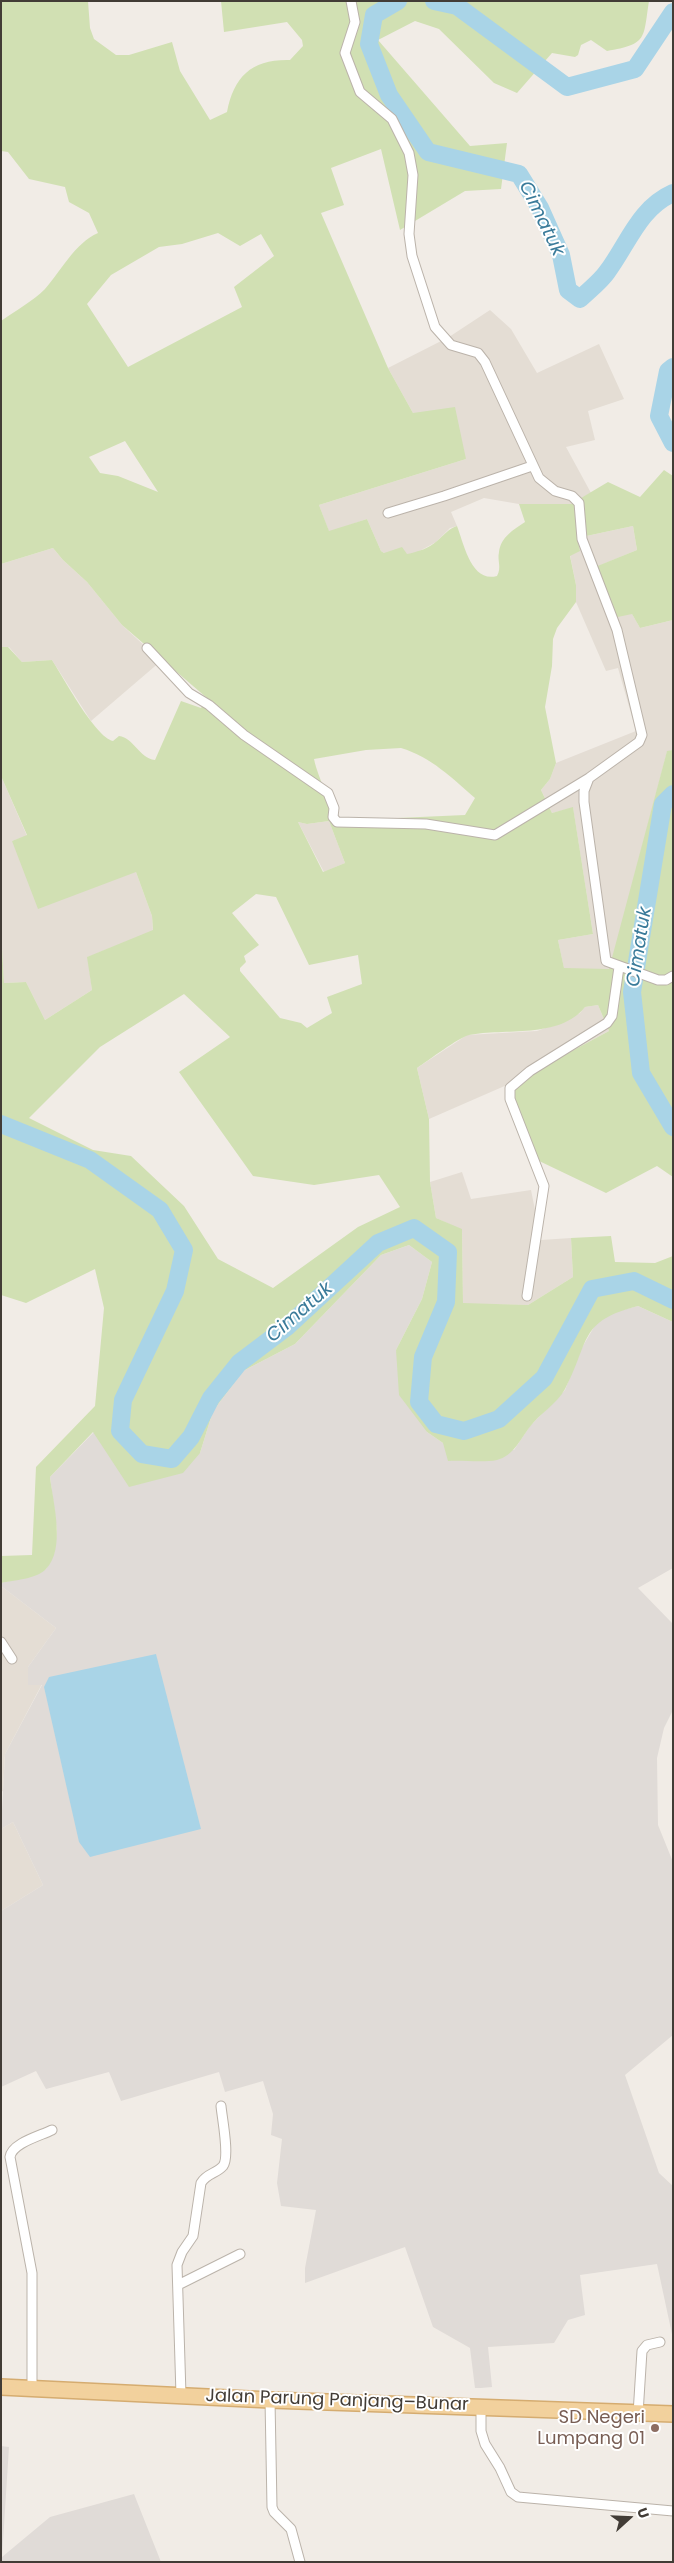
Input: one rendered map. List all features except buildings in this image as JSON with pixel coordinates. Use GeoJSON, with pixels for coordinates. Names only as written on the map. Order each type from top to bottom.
{"type":"FeatureCollection","features":[{"type":"Feature","properties":{"kind":"main road","name":"Jalan Parung Panjang–Bunar"},"geometry":{"type":"LineString","coordinates":[[1,2387],[32,2390],[270,2400],[673,2414]]}},
{"type":"Feature","properties":{"kind":"street"},"geometry":{"type":"LineString","coordinates":[[147,648],[189,693],[209,705],[244,735],[328,793],[334,808],[333,817],[337,822],[426,824],[495,835],[589,778],[639,742],[641,729],[618,630],[582,539],[579,503],[572,496],[555,491],[547,485],[532,466],[485,362],[478,353],[451,345],[435,327],[412,256],[409,234],[413,174],[410,153],[392,119],[360,92],[346,53],[354,22],[351,1]]}},
{"type":"Feature","properties":{"kind":"street"},"geometry":{"type":"LineString","coordinates":[[388,513],[532,466]]}},
{"type":"Feature","properties":{"kind":"street"},"geometry":{"type":"LineString","coordinates":[[589,778],[584,791],[584,802],[605,956],[610,964],[658,980],[666,980],[673,976]]}},
{"type":"Feature","properties":{"kind":"street"},"geometry":{"type":"LineString","coordinates":[[527,1296],[544,1186],[510,1099],[510,1088],[530,1071],[607,1023],[612,1016],[621,968]]}},
{"type":"Feature","properties":{"kind":"street"},"geometry":{"type":"LineString","coordinates":[[1,1642],[12,1659]]}},
{"type":"Feature","properties":{"kind":"street"},"geometry":{"type":"LineString","coordinates":[[181,2395],[177,2264],[182,2252],[193,2236],[202,2183],[205,2176],[222,2167],[226,2159],[221,2106]]}},
{"type":"Feature","properties":{"kind":"street"},"geometry":{"type":"LineString","coordinates":[[32,2390],[32,2273],[10,2157],[11,2152],[16,2147],[52,2130]]}},
{"type":"Feature","properties":{"kind":"street"},"geometry":{"type":"LineString","coordinates":[[178,2285],[240,2254]]}},
{"type":"Feature","properties":{"kind":"street"},"geometry":{"type":"LineString","coordinates":[[638,2414],[642,2352],[647,2345],[660,2342]]}},
{"type":"Feature","properties":{"kind":"street"},"geometry":{"type":"LineString","coordinates":[[270,2400],[272,2507],[274,2512],[291,2529],[300,2562]]}},
{"type":"Feature","properties":{"kind":"street"},"geometry":{"type":"LineString","coordinates":[[481,2407],[482,2431],[485,2444],[500,2468],[511,2492],[518,2497],[673,2511]]}},
{"type":"Feature","properties":{"kind":"shaded area"},"geometry":{"type":"Polygon","coordinates":[[[490,310],[511,329],[537,373],[599,344],[624,399],[588,411],[595,440],[566,447],[591,493],[571,504],[519,504],[484,498],[451,512],[457,526],[450,528],[436,542],[416,553],[407,555],[384,553],[381,551],[367,519],[329,532],[319,505],[466,459],[413,413],[388,368],[449,337],[490,310]]]}},
{"type":"Feature","properties":{"kind":"shaded area"},"geometry":{"type":"Polygon","coordinates":[[[633,526],[637,550],[596,567],[632,614],[640,628],[673,620],[673,750],[667,752],[610,969],[564,969],[558,940],[593,934],[573,808],[552,813],[541,790],[550,779],[556,763],[636,731],[618,668],[606,671],[576,602],[576,585],[570,555],[577,538],[633,526]]]}},
{"type":"Feature","properties":{"kind":"shaded area"},"geometry":{"type":"Polygon","coordinates":[[[53,548],[87,582],[122,625],[161,661],[91,721],[52,660],[22,662],[9,647],[1,647],[1,564],[53,548]]]}},
{"type":"Feature","properties":{"kind":"shaded area"},"geometry":{"type":"Polygon","coordinates":[[[1,776],[27,836],[12,841],[136,872],[152,916],[153,931],[88,957],[92,990],[45,1020],[26,982],[4,983],[1,931],[1,776]]]}},
{"type":"Feature","properties":{"kind":"shaded area"},"geometry":{"type":"Polygon","coordinates":[[[329,821],[345,863],[324,872],[298,822],[307,824],[329,821]]]}},
{"type":"Feature","properties":{"kind":"shaded area"},"geometry":{"type":"Polygon","coordinates":[[[598,1005],[609,1031],[516,1081],[429,1119],[417,1068],[467,1035],[537,1031],[569,1019],[580,1013],[585,1007],[598,1005]]]}},
{"type":"Feature","properties":{"kind":"shaded area"},"geometry":{"type":"Polygon","coordinates":[[[462,1172],[471,1199],[531,1190],[541,1240],[571,1238],[573,1277],[528,1305],[463,1304],[462,1230],[436,1218],[430,1182],[462,1172]]]}},
{"type":"Feature","properties":{"kind":"shaded area"},"geometry":{"type":"Polygon","coordinates":[[[409,1245],[432,1262],[422,1299],[396,1350],[427,1432],[443,1443],[514,1450],[530,1426],[565,1390],[580,1351],[597,1322],[614,1312],[638,1306],[673,1322],[673,1568],[638,1588],[673,1624],[673,1710],[664,1728],[657,1758],[658,1825],[673,1862],[673,2035],[625,2075],[659,2173],[673,2186],[673,2339],[657,2264],[580,2275],[585,2315],[568,2320],[554,2343],[488,2347],[492,2387],[481,2388],[475,2388],[470,2348],[433,2327],[405,2247],[305,2283],[305,2268],[316,2210],[281,2206],[277,2183],[282,2139],[271,2135],[273,2114],[263,2081],[225,2092],[219,2072],[121,2101],[109,2072],[46,2089],[36,2071],[1,2087],[1,1911],[43,1885],[13,1822],[1,1829],[5,1754],[42,1685],[28,1685],[28,1667],[56,1628],[1,1586],[1,1583],[34,1575],[46,1569],[54,1554],[57,1530],[50,1477],[94,1432],[200,1453],[213,1411],[243,1371],[295,1344],[381,1255],[409,1245]]]}},
{"type":"Feature","properties":{"kind":"shaded area"},"geometry":{"type":"Polygon","coordinates":[[[1,1586],[56,1628],[28,1667],[42,1684],[5,1754],[3,1791],[1,1792],[1,1586]]]}},
{"type":"Feature","properties":{"kind":"shaded area"},"geometry":{"type":"Polygon","coordinates":[[[13,1822],[43,1885],[1,1911],[1,1829],[13,1822]]]}},
{"type":"Feature","properties":{"kind":"shaded area"},"geometry":{"type":"Polygon","coordinates":[[[1,2446],[9,2447],[2,2557],[50,2517],[134,2494],[161,2562],[1,2562],[1,2446]]]}},
{"type":"Feature","properties":{"kind":"green space"},"geometry":{"type":"Polygon","coordinates":[[[1,1],[88,1],[90,28],[94,39],[116,55],[129,55],[172,42],[180,71],[210,120],[227,112],[234,89],[247,72],[265,63],[277,60],[290,60],[303,46],[302,40],[287,22],[224,32],[221,1],[649,1],[644,32],[637,42],[630,46],[607,51],[591,40],[581,45],[578,55],[575,57],[552,53],[517,93],[494,83],[439,29],[415,21],[378,40],[470,146],[507,143],[501,189],[465,191],[400,230],[381,149],[331,168],[344,205],[321,213],[388,368],[413,413],[455,407],[466,459],[319,505],[329,531],[367,519],[381,551],[384,553],[402,547],[407,554],[419,551],[427,548],[449,530],[457,526],[470,560],[481,574],[488,577],[497,576],[499,552],[502,542],[508,534],[525,522],[519,504],[571,504],[608,482],[640,497],[664,470],[673,476],[673,620],[640,628],[632,614],[613,618],[595,567],[637,550],[633,526],[577,538],[580,551],[570,556],[576,585],[576,602],[557,628],[553,639],[552,666],[545,707],[556,763],[550,779],[541,790],[552,813],[573,807],[593,934],[558,940],[564,968],[609,969],[667,751],[673,750],[673,1177],[657,1166],[606,1193],[535,1159],[510,1099],[516,1081],[609,1031],[598,1005],[585,1007],[574,1017],[561,1024],[547,1028],[469,1035],[417,1068],[429,1119],[430,1182],[436,1218],[462,1229],[463,1303],[528,1305],[573,1277],[571,1238],[611,1236],[615,1262],[655,1263],[673,1256],[673,1322],[638,1306],[605,1319],[595,1326],[588,1336],[562,1394],[533,1423],[512,1451],[503,1458],[491,1461],[448,1461],[443,1443],[427,1432],[399,1395],[396,1350],[422,1299],[432,1262],[409,1245],[381,1255],[295,1344],[243,1371],[213,1411],[200,1453],[183,1473],[129,1487],[93,1432],[50,1477],[57,1525],[57,1538],[52,1560],[46,1569],[37,1575],[1,1583],[1,1556],[32,1555],[36,1467],[95,1406],[104,1308],[95,1269],[26,1303],[1,1295],[1,931],[4,983],[26,982],[45,1020],[92,990],[87,957],[153,930],[152,916],[136,872],[38,909],[12,841],[27,835],[1,776],[1,647],[8,647],[22,662],[52,660],[71,692],[97,729],[113,741],[119,736],[129,740],[145,756],[155,760],[181,701],[201,708],[207,698],[122,625],[87,582],[53,548],[1,564],[1,321],[45,289],[75,250],[98,233],[89,213],[69,202],[65,187],[29,179],[8,152],[1,151],[1,1]],[[218,233],[182,244],[159,247],[111,275],[87,304],[128,367],[242,307],[234,287],[274,256],[261,234],[240,246],[218,233]],[[125,441],[89,457],[100,473],[118,476],[158,492],[125,441]],[[401,748],[366,750],[314,759],[325,790],[330,821],[465,815],[475,798],[432,763],[401,748]],[[329,821],[307,824],[298,822],[323,872],[345,863],[329,821]],[[256,894],[232,913],[259,945],[244,956],[246,962],[240,968],[240,971],[280,1018],[301,1023],[307,1028],[332,1013],[327,997],[362,984],[358,955],[309,965],[276,897],[256,894]],[[184,994],[100,1047],[29,1118],[93,1150],[131,1156],[184,1206],[218,1259],[273,1288],[358,1227],[400,1207],[379,1175],[314,1185],[253,1176],[179,1072],[230,1037],[184,994]]]}},
{"type":"Feature","properties":{"kind":"water"},"geometry":{"type":"Polygon","coordinates":[[[156,1654],[201,1829],[90,1857],[79,1842],[44,1687],[49,1677],[156,1654]]]}},
{"type":"Feature","properties":{"kind":"waterway","name":"Cimatuk"},"geometry":{"type":"LineString","coordinates":[[398,1],[374,15],[369,44],[389,95],[428,152],[519,174],[540,208],[561,255],[568,290],[580,299],[604,276],[643,217],[651,208],[673,193]]}},
{"type":"Feature","properties":{"kind":"waterway","name":"Cimatuk"},"geometry":{"type":"LineString","coordinates":[[434,1],[457,6],[567,87],[635,69],[673,12]]}},
{"type":"Feature","properties":{"kind":"waterway","name":"Cimatuk"},"geometry":{"type":"LineString","coordinates":[[673,367],[668,371],[659,416],[673,443]]}},
{"type":"Feature","properties":{"kind":"waterway","name":"Cimatuk"},"geometry":{"type":"LineString","coordinates":[[673,794],[663,804],[632,992],[641,1073],[673,1127]]}},
{"type":"Feature","properties":{"kind":"waterway","name":"Cimatuk"},"geometry":{"type":"LineString","coordinates":[[1,1124],[90,1160],[160,1210],[184,1250],[175,1291],[123,1400],[120,1431],[142,1454],[172,1459],[191,1437],[211,1398],[239,1363],[288,1326],[378,1243],[414,1228],[448,1252],[446,1302],[423,1357],[419,1402],[436,1424],[464,1431],[499,1419],[544,1378],[592,1289],[634,1281],[673,1300]]}},
{"type":"Feature","properties":{"kind":"place","name":"SD Negeri Lumpang 01"},"geometry":{"type":"Point","coordinates":[655,2428]}}]}
